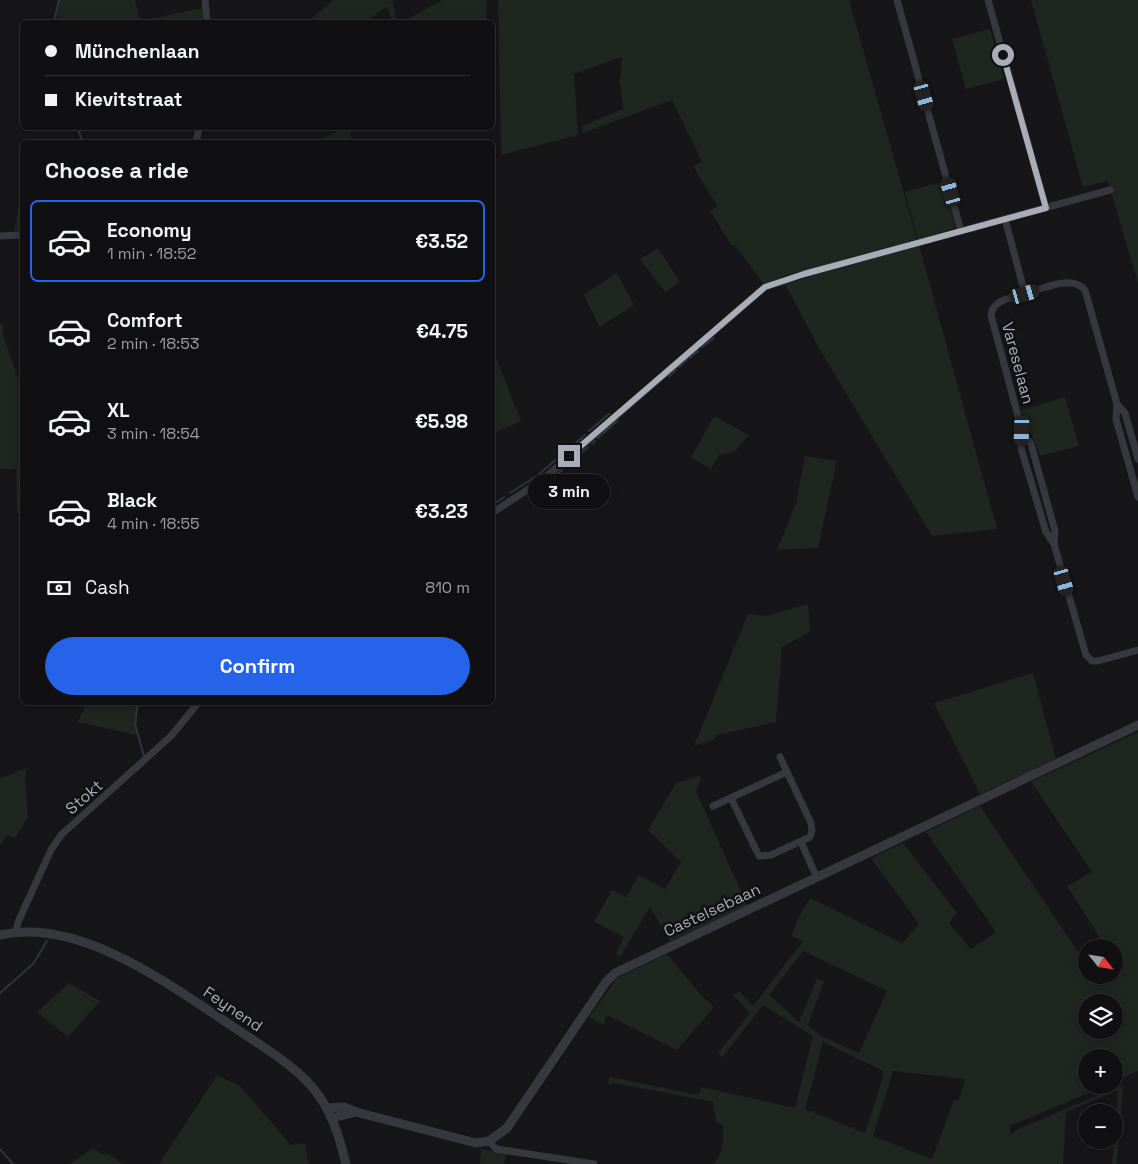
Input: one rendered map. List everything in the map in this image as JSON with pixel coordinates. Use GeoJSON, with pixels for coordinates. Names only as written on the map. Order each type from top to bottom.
{"type":"FeatureCollection","features":[{"type":"Feature","properties":{"kind":"street"},"geometry":{"type":"LineString","coordinates":[[206,0],[207,20]]}},
{"type":"Feature","properties":{"kind":"street"},"geometry":{"type":"LineString","coordinates":[[897,0],[962,231]]}},
{"type":"Feature","properties":{"kind":"street"},"geometry":{"type":"LineString","coordinates":[[988,0],[1046,208]]}},
{"type":"Feature","properties":{"kind":"street"},"geometry":{"type":"LineString","coordinates":[[495,511],[541,480],[765,287],[804,274],[1110,190]]}},
{"type":"Feature","properties":{"kind":"street"},"geometry":{"type":"LineString","coordinates":[[1005,219],[1025,294]]}},
{"type":"Feature","properties":{"kind":"street"},"geometry":{"type":"LineString","coordinates":[[0,236],[20,235]]}},
{"type":"Feature","properties":{"kind":"street","name":"Vareselaan"},"geometry":{"type":"LineString","coordinates":[[1118,404],[1085,290],[1080,284],[1069,282],[1025,294],[996,304],[992,308],[991,315],[1022,431],[1022,448],[1046,532],[1054,544],[1086,655],[1092,661],[1098,661],[1138,650]]}},
{"type":"Feature","properties":{"kind":"street"},"geometry":{"type":"LineString","coordinates":[[1118,404],[1125,413],[1138,459]]}},
{"type":"Feature","properties":{"kind":"street"},"geometry":{"type":"LineString","coordinates":[[1118,404],[1116,419],[1138,497]]}},
{"type":"Feature","properties":{"kind":"street","name":"Stokt"},"geometry":{"type":"LineString","coordinates":[[16,932],[21,914],[55,842],[171,736],[197,705]]}},
{"type":"Feature","properties":{"kind":"street","name":"Castelsebaan"},"geometry":{"type":"LineString","coordinates":[[489,1141],[507,1128],[611,976],[1138,725]]}},
{"type":"Feature","properties":{"kind":"street"},"geometry":{"type":"LineString","coordinates":[[730,798],[759,856],[771,855],[810,837],[812,831],[811,823],[780,758]]}},
{"type":"Feature","properties":{"kind":"street"},"geometry":{"type":"LineString","coordinates":[[713,806],[786,772]]}},
{"type":"Feature","properties":{"kind":"street"},"geometry":{"type":"LineString","coordinates":[[802,842],[817,878]]}},
{"type":"Feature","properties":{"kind":"street","name":"Feynend"},"geometry":{"type":"LineString","coordinates":[[0,935],[16,932],[53,935],[109,952],[154,975],[294,1069],[314,1088],[332,1118],[346,1164]]}},
{"type":"Feature","properties":{"kind":"street"},"geometry":{"type":"LineString","coordinates":[[327,1108],[344,1107],[356,1112],[476,1143],[489,1141],[496,1149],[594,1164]]}},
{"type":"Feature","properties":{"kind":"street"},"geometry":{"type":"LineString","coordinates":[[332,1118],[356,1112]]}},
{"type":"Feature","properties":{"kind":"shaded area"},"geometry":{"type":"Polygon","coordinates":[[[60,0],[135,0],[140,20],[56,20],[60,0]]]}},
{"type":"Feature","properties":{"kind":"shaded area"},"geometry":{"type":"Polygon","coordinates":[[[334,0],[392,0],[397,20],[392,20],[387,6],[368,20],[309,20],[334,0]]]}},
{"type":"Feature","properties":{"kind":"shaded area"},"geometry":{"type":"Polygon","coordinates":[[[442,0],[487,0],[486,20],[407,20],[442,0]]]}},
{"type":"Feature","properties":{"kind":"shaded area"},"geometry":{"type":"Polygon","coordinates":[[[498,0],[849,0],[917,239],[784,276],[764,285],[735,245],[732,246],[710,211],[717,206],[693,166],[702,162],[672,100],[583,133],[582,126],[623,109],[620,81],[622,57],[574,74],[578,135],[501,155],[498,0]]]}},
{"type":"Feature","properties":{"kind":"shaded area"},"geometry":{"type":"Polygon","coordinates":[[[1031,0],[1138,0],[1138,283],[1108,181],[1083,187],[1031,0]]]}},
{"type":"Feature","properties":{"kind":"shaded area"},"geometry":{"type":"Polygon","coordinates":[[[202,8],[203,20],[145,20],[202,8]]]}},
{"type":"Feature","properties":{"kind":"shaded area"},"geometry":{"type":"Polygon","coordinates":[[[990,29],[1004,79],[966,89],[952,39],[990,29]]]}},
{"type":"Feature","properties":{"kind":"shaded area"},"geometry":{"type":"Polygon","coordinates":[[[341,130],[358,130],[350,132],[352,140],[319,140],[341,130]]]}},
{"type":"Feature","properties":{"kind":"shaded area"},"geometry":{"type":"Polygon","coordinates":[[[944,181],[955,228],[918,239],[905,192],[944,181]]]}},
{"type":"Feature","properties":{"kind":"shaded area"},"geometry":{"type":"Polygon","coordinates":[[[20,199],[20,232],[14,231],[20,199]]]}},
{"type":"Feature","properties":{"kind":"shaded area"},"geometry":{"type":"Polygon","coordinates":[[[919,245],[997,529],[932,536],[819,348],[785,284],[919,245]]]}},
{"type":"Feature","properties":{"kind":"shaded area"},"geometry":{"type":"Polygon","coordinates":[[[658,248],[680,282],[665,292],[640,259],[658,248]]]}},
{"type":"Feature","properties":{"kind":"shaded area"},"geometry":{"type":"Polygon","coordinates":[[[617,273],[634,305],[600,327],[584,295],[617,273]]]}},
{"type":"Feature","properties":{"kind":"shaded area"},"geometry":{"type":"Polygon","coordinates":[[[0,324],[3,324],[3,335],[20,384],[20,468],[18,469],[20,469],[20,513],[17,513],[16,469],[0,469],[0,324]]]}},
{"type":"Feature","properties":{"kind":"shaded area"},"geometry":{"type":"Polygon","coordinates":[[[495,355],[521,421],[497,432],[495,431],[495,355]]]}},
{"type":"Feature","properties":{"kind":"shaded area"},"geometry":{"type":"Polygon","coordinates":[[[1065,397],[1079,446],[1040,456],[1021,410],[1065,397]]]}},
{"type":"Feature","properties":{"kind":"shaded area"},"geometry":{"type":"Polygon","coordinates":[[[714,416],[749,435],[734,452],[719,455],[711,469],[691,457],[714,416]]]}},
{"type":"Feature","properties":{"kind":"shaded area"},"geometry":{"type":"Polygon","coordinates":[[[805,456],[837,461],[818,548],[777,550],[796,503],[805,456]]]}},
{"type":"Feature","properties":{"kind":"shaded area"},"geometry":{"type":"Polygon","coordinates":[[[808,604],[810,632],[782,647],[776,722],[717,735],[713,740],[694,746],[748,614],[766,616],[808,604]]]}},
{"type":"Feature","properties":{"kind":"shaded area"},"geometry":{"type":"Polygon","coordinates":[[[1033,673],[1056,759],[980,794],[934,703],[1033,673]]]}},
{"type":"Feature","properties":{"kind":"shaded area"},"geometry":{"type":"Polygon","coordinates":[[[87,705],[137,705],[137,735],[77,722],[87,705]]]}},
{"type":"Feature","properties":{"kind":"shaded area"},"geometry":{"type":"Polygon","coordinates":[[[1138,732],[1138,1071],[1123,1078],[1123,1049],[1078,1049],[1078,1094],[1086,1094],[1010,1126],[1010,1135],[1016,1130],[1102,1094],[1109,1094],[1085,1104],[1078,1104],[1078,1107],[1066,1112],[1063,1164],[713,1164],[721,1151],[723,1126],[716,1121],[713,1102],[615,1083],[608,1085],[610,1077],[698,1095],[701,1087],[795,1108],[813,1036],[763,1005],[722,1058],[718,1053],[750,1013],[733,995],[739,991],[753,1006],[803,941],[791,936],[798,918],[810,898],[902,943],[919,924],[871,858],[903,843],[957,913],[949,923],[971,949],[996,932],[926,832],[980,806],[1078,952],[1078,984],[1123,984],[1123,939],[1101,939],[1067,886],[1092,872],[1031,782],[1138,732]],[[803,951],[769,995],[799,1022],[817,979],[824,981],[808,1025],[821,1036],[859,1053],[887,991],[803,951]],[[823,1042],[805,1109],[865,1133],[882,1080],[883,1071],[823,1042]],[[893,1071],[873,1136],[932,1159],[954,1100],[959,1100],[965,1079],[893,1071]]]}},
{"type":"Feature","properties":{"kind":"shaded area"},"geometry":{"type":"Polygon","coordinates":[[[27,768],[25,777],[28,817],[15,838],[7,835],[0,846],[0,778],[27,768]]]}},
{"type":"Feature","properties":{"kind":"shaded area"},"geometry":{"type":"Polygon","coordinates":[[[702,775],[696,791],[747,905],[670,941],[650,907],[620,957],[616,954],[624,937],[594,922],[612,890],[626,897],[639,875],[665,889],[681,862],[648,830],[676,783],[702,775]]]}},
{"type":"Feature","properties":{"kind":"shaded area"},"geometry":{"type":"Polygon","coordinates":[[[667,954],[699,993],[714,1007],[677,1050],[607,1015],[603,1025],[589,1017],[617,978],[667,954]]]}},
{"type":"Feature","properties":{"kind":"shaded area"},"geometry":{"type":"Polygon","coordinates":[[[69,983],[100,1001],[68,1037],[37,1012],[69,983]]]}},
{"type":"Feature","properties":{"kind":"shaded area"},"geometry":{"type":"Polygon","coordinates":[[[217,1075],[240,1086],[291,1145],[305,1143],[309,1164],[159,1164],[217,1075]]]}},
{"type":"Feature","properties":{"kind":"shaded area"},"geometry":{"type":"Polygon","coordinates":[[[1118,1094],[1122,1094],[1122,1104],[1117,1104],[1118,1094]]]}},
{"type":"Feature","properties":{"kind":"shaded area"},"geometry":{"type":"Polygon","coordinates":[[[93,1148],[104,1155],[106,1153],[124,1164],[70,1164],[93,1148]]]}},
{"type":"Feature","properties":{"kind":"shaded area"},"geometry":{"type":"Polygon","coordinates":[[[481,1149],[506,1154],[504,1164],[480,1164],[481,1149]]]}},
{"type":"Feature","properties":{"kind":"shaded area"},"geometry":{"type":"Polygon","coordinates":[[[1113,1149],[1118,1149],[1117,1164],[1112,1164],[1113,1149]]]}},
{"type":"Feature","properties":{"kind":"waterway"},"geometry":{"type":"LineString","coordinates":[[54,20],[59,0]]}},
{"type":"Feature","properties":{"kind":"waterway"},"geometry":{"type":"LineString","coordinates":[[79,130],[81,140]]}},
{"type":"Feature","properties":{"kind":"waterway"},"geometry":{"type":"LineString","coordinates":[[702,347],[714,338]]}},
{"type":"Feature","properties":{"kind":"waterway"},"geometry":{"type":"LineString","coordinates":[[690,358],[698,351]]}},
{"type":"Feature","properties":{"kind":"waterway"},"geometry":{"type":"LineString","coordinates":[[679,367],[687,360]]}},
{"type":"Feature","properties":{"kind":"waterway"},"geometry":{"type":"LineString","coordinates":[[669,376],[676,370]]}},
{"type":"Feature","properties":{"kind":"waterway"},"geometry":{"type":"LineString","coordinates":[[589,431],[609,414]]}},
{"type":"Feature","properties":{"kind":"waterway"},"geometry":{"type":"LineString","coordinates":[[598,438],[617,421]]}},
{"type":"Feature","properties":{"kind":"waterway"},"geometry":{"type":"LineString","coordinates":[[539,474],[585,435]]}},
{"type":"Feature","properties":{"kind":"waterway"},"geometry":{"type":"LineString","coordinates":[[592,444],[595,441]]}},
{"type":"Feature","properties":{"kind":"waterway"},"geometry":{"type":"LineString","coordinates":[[566,466],[588,447]]}},
{"type":"Feature","properties":{"kind":"waterway"},"geometry":{"type":"LineString","coordinates":[[555,476],[562,470]]}},
{"type":"Feature","properties":{"kind":"waterway"},"geometry":{"type":"LineString","coordinates":[[510,493],[535,477]]}},
{"type":"Feature","properties":{"kind":"waterway"},"geometry":{"type":"LineString","coordinates":[[543,486],[547,483]]}},
{"type":"Feature","properties":{"kind":"waterway"},"geometry":{"type":"LineString","coordinates":[[495,503],[504,497]]}},
{"type":"Feature","properties":{"kind":"waterway"},"geometry":{"type":"LineString","coordinates":[[138,705],[135,724],[144,756]]}},
{"type":"Feature","properties":{"kind":"waterway"},"geometry":{"type":"LineString","coordinates":[[0,993],[33,964],[47,941]]}},
{"type":"Feature","properties":{"kind":"waterway"},"geometry":{"type":"LineString","coordinates":[[0,1149],[13,1164]]}},
{"type":"Feature","properties":{"kind":"route"},"geometry":{"type":"LineString","coordinates":[[569,456],[765,287],[774,282],[1046,208],[1003,55]]}}]}
